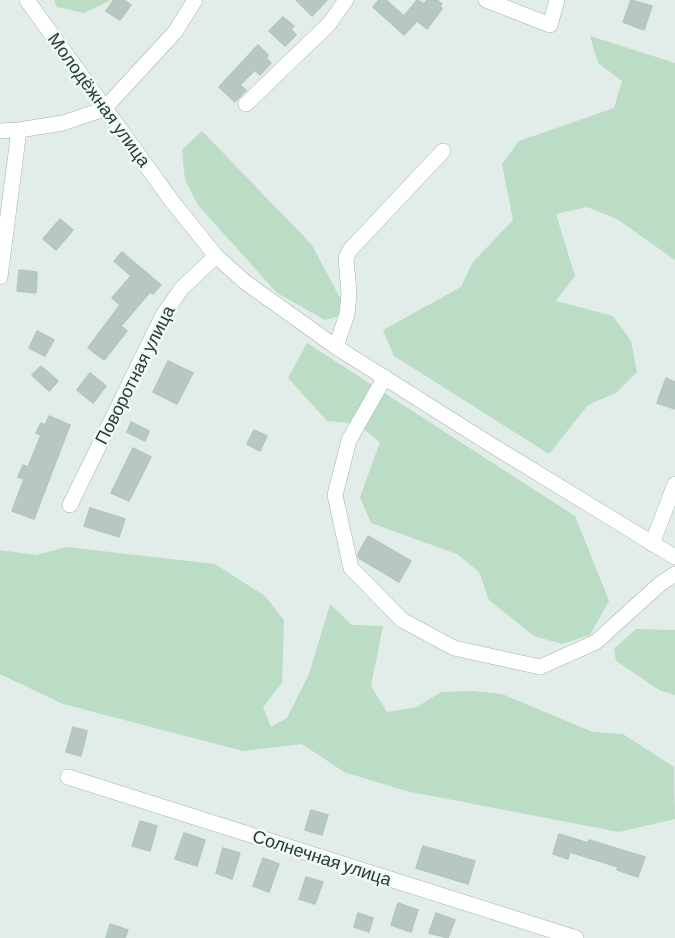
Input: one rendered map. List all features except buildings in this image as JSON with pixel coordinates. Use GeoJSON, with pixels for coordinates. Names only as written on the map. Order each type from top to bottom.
{"type":"FeatureCollection","features":[{"type":"Feature","properties":{"kind":"street","name":"Молодёжная улица"},"geometry":{"type":"LineString","coordinates":[[27,0],[171,200],[216,256],[278,307],[336,347],[484,441],[675,557]]}},
{"type":"Feature","properties":{"kind":"street"},"geometry":{"type":"LineString","coordinates":[[0,131],[63,123],[104,109],[175,32],[195,0]]}},
{"type":"Feature","properties":{"kind":"street"},"geometry":{"type":"LineString","coordinates":[[246,104],[329,24],[346,0]]}},
{"type":"Feature","properties":{"kind":"street"},"geometry":{"type":"LineString","coordinates":[[486,0],[550,25],[557,0]]}},
{"type":"Feature","properties":{"kind":"street"},"geometry":{"type":"LineString","coordinates":[[0,277],[19,130]]}},
{"type":"Feature","properties":{"kind":"street"},"geometry":{"type":"LineString","coordinates":[[336,347],[347,314],[349,294],[346,258],[350,250],[443,151]]}},
{"type":"Feature","properties":{"kind":"street","name":"Поворотная улица"},"geometry":{"type":"LineString","coordinates":[[70,505],[163,315],[182,288],[216,256]]}},
{"type":"Feature","properties":{"kind":"street"},"geometry":{"type":"LineString","coordinates":[[385,377],[349,440],[335,495],[351,568],[402,620],[454,648],[540,667],[596,642],[660,584],[675,574]]}},
{"type":"Feature","properties":{"kind":"street"},"geometry":{"type":"LineString","coordinates":[[652,544],[675,484]]}},
{"type":"Feature","properties":{"kind":"street","name":"Солнечная улица"},"geometry":{"type":"LineString","coordinates":[[68,777],[576,938]]}},
{"type":"Feature","properties":{"kind":"green space"},"geometry":{"type":"Polygon","coordinates":[[[54,0],[111,0],[84,13],[57,7],[54,0]]]}},
{"type":"Feature","properties":{"kind":"green space"},"geometry":{"type":"Polygon","coordinates":[[[590,36],[675,63],[675,260],[617,219],[587,207],[556,214],[575,276],[556,301],[613,316],[631,341],[637,372],[616,393],[588,405],[549,454],[394,356],[383,330],[461,287],[473,262],[513,220],[502,164],[519,141],[614,108],[622,81],[598,63],[590,36]]]}},
{"type":"Feature","properties":{"kind":"green space"},"geometry":{"type":"Polygon","coordinates":[[[202,131],[312,245],[341,300],[339,316],[325,320],[277,293],[198,205],[185,180],[182,150],[202,131]]]}},
{"type":"Feature","properties":{"kind":"green space"},"geometry":{"type":"Polygon","coordinates":[[[307,343],[575,516],[609,601],[590,635],[562,644],[534,636],[489,600],[479,572],[457,554],[371,523],[360,497],[380,442],[357,424],[327,421],[288,378],[307,343]]]}},
{"type":"Feature","properties":{"kind":"green space"},"geometry":{"type":"Polygon","coordinates":[[[66,547],[215,564],[265,596],[284,620],[282,683],[263,707],[271,727],[287,718],[309,674],[330,604],[352,625],[383,626],[371,686],[387,712],[417,707],[441,692],[472,691],[502,694],[593,732],[623,734],[674,767],[675,819],[619,832],[406,791],[344,772],[302,744],[243,751],[63,704],[0,674],[0,550],[36,555],[66,547]]]}},
{"type":"Feature","properties":{"kind":"green space"},"geometry":{"type":"Polygon","coordinates":[[[636,629],[675,630],[675,695],[659,690],[616,661],[614,649],[636,629]]]}}]}
